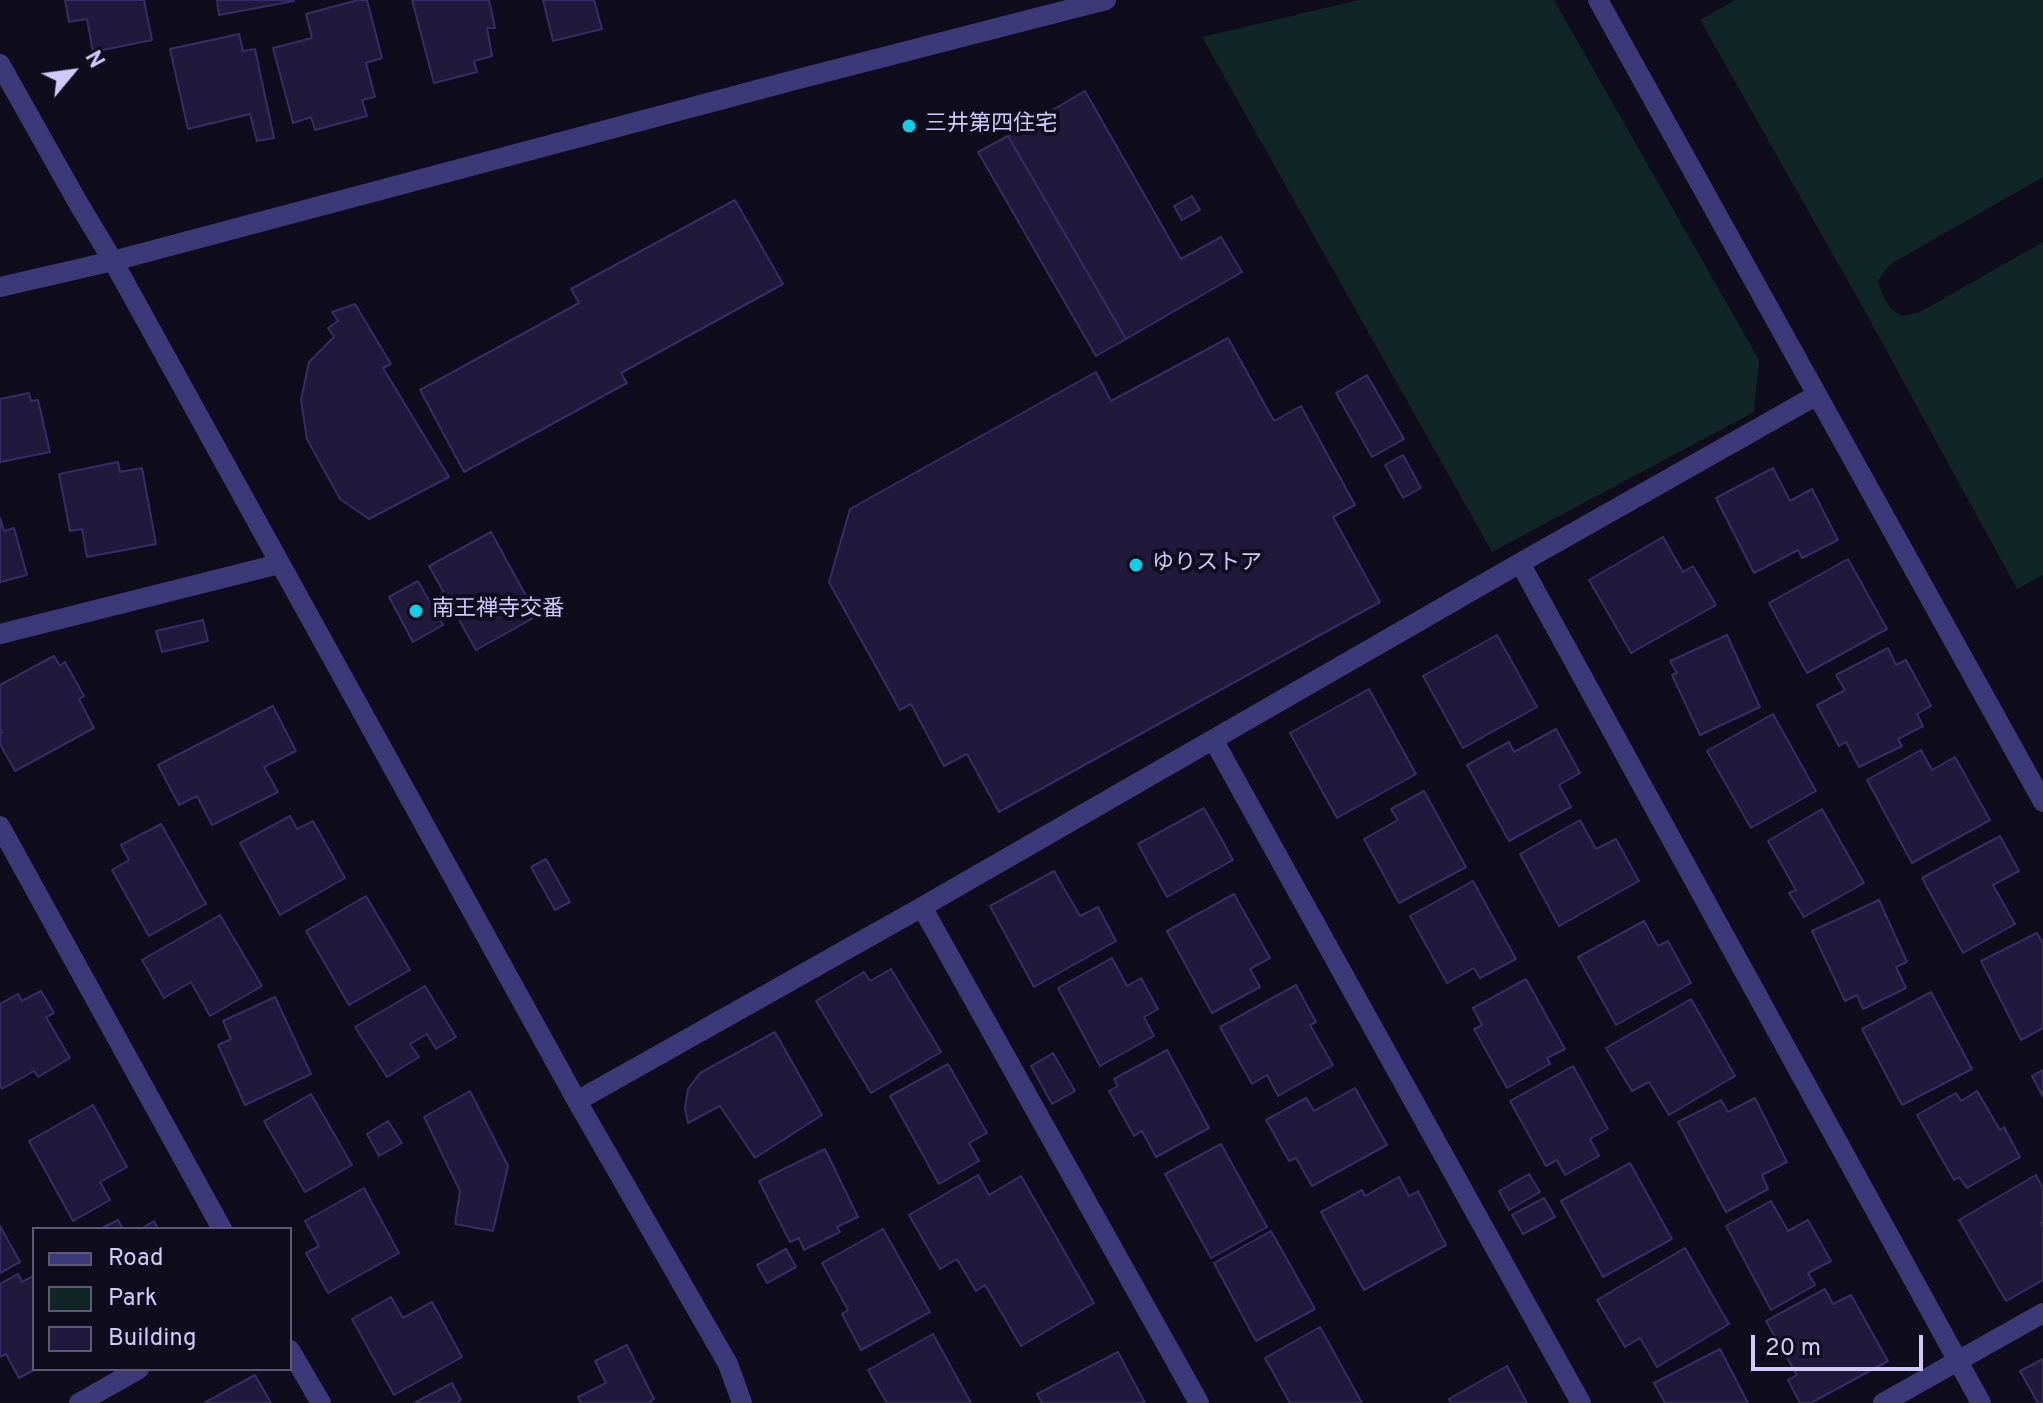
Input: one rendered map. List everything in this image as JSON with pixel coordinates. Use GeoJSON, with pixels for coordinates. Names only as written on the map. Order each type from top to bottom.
{"type":"FeatureCollection","features":[{"type":"Feature","properties":{"kind":"street"},"geometry":{"type":"LineString","coordinates":[[0,287],[113,261],[1106,0]]}},
{"type":"Feature","properties":{"kind":"street"},"geometry":{"type":"LineString","coordinates":[[1598,0],[2043,802]]}},
{"type":"Feature","properties":{"kind":"street"},"geometry":{"type":"LineString","coordinates":[[0,64],[166,354],[577,1101],[728,1364],[742,1403]]}},
{"type":"Feature","properties":{"kind":"street"},"geometry":{"type":"LineString","coordinates":[[577,1101],[1817,395]]}},
{"type":"Feature","properties":{"kind":"street"},"geometry":{"type":"LineString","coordinates":[[1520,563],[1981,1403]]}},
{"type":"Feature","properties":{"kind":"street"},"geometry":{"type":"LineString","coordinates":[[0,634],[279,564]]}},
{"type":"Feature","properties":{"kind":"street"},"geometry":{"type":"LineString","coordinates":[[1214,741],[1581,1403]]}},
{"type":"Feature","properties":{"kind":"street"},"geometry":{"type":"LineString","coordinates":[[0,826],[221,1227]]}},
{"type":"Feature","properties":{"kind":"street"},"geometry":{"type":"LineString","coordinates":[[922,907],[1199,1403]]}},
{"type":"Feature","properties":{"kind":"street"},"geometry":{"type":"LineString","coordinates":[[1883,1403],[2043,1313]]}},
{"type":"Feature","properties":{"kind":"street"},"geometry":{"type":"LineString","coordinates":[[292,1353],[321,1403]]}},
{"type":"Feature","properties":{"kind":"street"},"geometry":{"type":"LineString","coordinates":[[79,1403],[135,1371]]}},
{"type":"Feature","properties":{"kind":"green space"},"geometry":{"type":"Polygon","coordinates":[[[1359,0],[1554,0],[1759,360],[1754,412],[1492,552],[1202,37],[1359,0]]]}},
{"type":"Feature","properties":{"kind":"green space"},"geometry":{"type":"Polygon","coordinates":[[[1735,0],[2043,0],[2043,177],[1894,262],[1878,281],[1891,309],[1903,316],[1920,312],[2043,242],[2043,575],[2017,589],[1700,20],[1735,0]]]}},
{"type":"Feature","properties":{"kind":"building"},"geometry":{"type":"Polygon","coordinates":[[[65,0],[144,0],[152,40],[93,52],[87,19],[69,22],[65,0]]]}},
{"type":"Feature","properties":{"kind":"building"},"geometry":{"type":"Polygon","coordinates":[[[217,0],[294,0],[294,1],[219,15],[217,0]]]}},
{"type":"Feature","properties":{"kind":"building"},"geometry":{"type":"Polygon","coordinates":[[[367,0],[382,58],[366,63],[375,97],[362,100],[367,116],[315,130],[311,117],[293,123],[273,48],[312,38],[306,14],[367,0]]]}},
{"type":"Feature","properties":{"kind":"building"},"geometry":{"type":"Polygon","coordinates":[[[412,0],[489,0],[495,28],[487,28],[492,56],[474,61],[477,72],[434,83],[412,0]]]}},
{"type":"Feature","properties":{"kind":"building"},"geometry":{"type":"Polygon","coordinates":[[[543,0],[594,0],[602,29],[553,41],[543,0]]]}},
{"type":"Feature","properties":{"kind":"building"},"geometry":{"type":"Polygon","coordinates":[[[239,34],[243,51],[255,49],[274,138],[257,141],[250,114],[188,129],[170,49],[239,34]]]}},
{"type":"Feature","properties":{"kind":"building"},"geometry":{"type":"Polygon","coordinates":[[[1085,91],[1181,259],[1221,237],[1242,272],[1126,339],[1008,136],[1085,91]]]}},
{"type":"Feature","properties":{"kind":"building"},"geometry":{"type":"Polygon","coordinates":[[[1008,136],[1126,339],[1096,356],[978,152],[1008,136]]]}},
{"type":"Feature","properties":{"kind":"building"},"geometry":{"type":"Polygon","coordinates":[[[1192,196],[1200,210],[1182,220],[1174,206],[1192,196]]]}},
{"type":"Feature","properties":{"kind":"building"},"geometry":{"type":"Polygon","coordinates":[[[735,200],[783,284],[621,373],[627,383],[464,472],[420,390],[579,303],[571,289],[735,200]]]}},
{"type":"Feature","properties":{"kind":"building"},"geometry":{"type":"Polygon","coordinates":[[[355,304],[391,364],[383,368],[449,477],[369,519],[340,499],[307,439],[301,400],[309,362],[334,337],[328,328],[338,321],[332,312],[355,304]]]}},
{"type":"Feature","properties":{"kind":"building"},"geometry":{"type":"Polygon","coordinates":[[[1228,338],[1274,421],[1301,406],[1355,505],[1333,517],[1380,602],[999,812],[967,754],[944,766],[911,704],[900,710],[829,582],[850,509],[1096,372],[1111,401],[1228,338]]]}},
{"type":"Feature","properties":{"kind":"building"},"geometry":{"type":"Polygon","coordinates":[[[1367,375],[1404,439],[1372,457],[1336,393],[1367,375]]]}},
{"type":"Feature","properties":{"kind":"building"},"geometry":{"type":"Polygon","coordinates":[[[29,393],[31,401],[38,400],[50,452],[0,462],[0,399],[29,393]]]}},
{"type":"Feature","properties":{"kind":"building"},"geometry":{"type":"Polygon","coordinates":[[[1403,455],[1421,488],[1403,498],[1385,465],[1403,455]]]}},
{"type":"Feature","properties":{"kind":"building"},"geometry":{"type":"Polygon","coordinates":[[[118,462],[120,472],[142,468],[156,544],[87,557],[82,529],[70,531],[59,474],[118,462]]]}},
{"type":"Feature","properties":{"kind":"building"},"geometry":{"type":"Polygon","coordinates":[[[1773,468],[1790,501],[1812,489],[1838,540],[1802,558],[1798,550],[1754,573],[1716,498],[1773,468]]]}},
{"type":"Feature","properties":{"kind":"building"},"geometry":{"type":"Polygon","coordinates":[[[0,518],[4,531],[14,528],[27,575],[0,582],[0,518]]]}},
{"type":"Feature","properties":{"kind":"building"},"geometry":{"type":"Polygon","coordinates":[[[491,532],[537,616],[476,650],[429,566],[491,532]]]}},
{"type":"Feature","properties":{"kind":"building"},"geometry":{"type":"Polygon","coordinates":[[[1663,537],[1683,572],[1693,566],[1716,605],[1631,653],[1589,580],[1663,537]]]}},
{"type":"Feature","properties":{"kind":"building"},"geometry":{"type":"Polygon","coordinates":[[[1848,559],[1887,629],[1807,673],[1769,603],[1848,559]]]}},
{"type":"Feature","properties":{"kind":"building","name":"南王禅寺交番"},"geometry":{"type":"Polygon","coordinates":[[[418,581],[443,625],[413,642],[389,597],[418,581]]]}},
{"type":"Feature","properties":{"kind":"building"},"geometry":{"type":"Polygon","coordinates":[[[203,620],[208,641],[162,652],[156,631],[203,620]]]}},
{"type":"Feature","properties":{"kind":"building"},"geometry":{"type":"Polygon","coordinates":[[[1497,635],[1537,707],[1463,748],[1423,676],[1497,635]]]}},
{"type":"Feature","properties":{"kind":"building"},"geometry":{"type":"Polygon","coordinates":[[[1727,635],[1760,707],[1700,735],[1672,675],[1677,673],[1670,661],[1727,635]]]}},
{"type":"Feature","properties":{"kind":"building"},"geometry":{"type":"Polygon","coordinates":[[[1888,648],[1896,665],[1906,660],[1931,706],[1917,714],[1923,726],[1898,739],[1902,746],[1859,767],[1846,742],[1839,746],[1817,705],[1845,690],[1836,675],[1888,648]]]}},
{"type":"Feature","properties":{"kind":"building"},"geometry":{"type":"Polygon","coordinates":[[[54,656],[60,666],[65,662],[84,696],[79,699],[94,728],[15,771],[0,744],[0,685],[54,656]]]}},
{"type":"Feature","properties":{"kind":"building"},"geometry":{"type":"Polygon","coordinates":[[[1369,689],[1416,774],[1337,818],[1290,733],[1369,689]]]}},
{"type":"Feature","properties":{"kind":"building"},"geometry":{"type":"Polygon","coordinates":[[[273,706],[296,751],[264,767],[278,792],[212,825],[197,796],[179,805],[158,765],[273,706]]]}},
{"type":"Feature","properties":{"kind":"building"},"geometry":{"type":"Polygon","coordinates":[[[1773,714],[1816,791],[1751,828],[1707,751],[1773,714]]]}},
{"type":"Feature","properties":{"kind":"building"},"geometry":{"type":"Polygon","coordinates":[[[1556,729],[1580,773],[1559,785],[1571,807],[1509,841],[1467,765],[1509,742],[1514,752],[1556,729]]]}},
{"type":"Feature","properties":{"kind":"building"},"geometry":{"type":"Polygon","coordinates":[[[1921,750],[1932,770],[1955,757],[1990,820],[1912,863],[1867,780],[1921,750]]]}},
{"type":"Feature","properties":{"kind":"building"},"geometry":{"type":"Polygon","coordinates":[[[1424,791],[1466,867],[1399,903],[1364,839],[1398,820],[1391,809],[1424,791]]]}},
{"type":"Feature","properties":{"kind":"building"},"geometry":{"type":"Polygon","coordinates":[[[1204,808],[1233,860],[1167,897],[1138,844],[1204,808]]]}},
{"type":"Feature","properties":{"kind":"building"},"geometry":{"type":"Polygon","coordinates":[[[1822,809],[1864,883],[1804,917],[1789,893],[1796,890],[1768,841],[1822,809]]]}},
{"type":"Feature","properties":{"kind":"building"},"geometry":{"type":"Polygon","coordinates":[[[290,816],[297,829],[313,821],[345,878],[280,915],[240,843],[290,816]]]}},
{"type":"Feature","properties":{"kind":"building"},"geometry":{"type":"Polygon","coordinates":[[[1580,820],[1596,849],[1616,839],[1639,881],[1559,926],[1520,854],[1580,820]]]}},
{"type":"Feature","properties":{"kind":"building"},"geometry":{"type":"Polygon","coordinates":[[[161,824],[206,904],[149,936],[112,870],[129,860],[121,845],[161,824]]]}},
{"type":"Feature","properties":{"kind":"building"},"geometry":{"type":"Polygon","coordinates":[[[2000,836],[2019,871],[1993,885],[2015,924],[1963,953],[1922,878],[2000,836]]]}},
{"type":"Feature","properties":{"kind":"building"},"geometry":{"type":"Polygon","coordinates":[[[546,859],[570,902],[555,910],[531,867],[546,859]]]}},
{"type":"Feature","properties":{"kind":"building"},"geometry":{"type":"Polygon","coordinates":[[[1054,871],[1080,916],[1098,907],[1116,941],[1034,987],[990,906],[1054,871]]]}},
{"type":"Feature","properties":{"kind":"building"},"geometry":{"type":"Polygon","coordinates":[[[1473,881],[1516,959],[1480,978],[1474,968],[1447,983],[1410,916],[1473,881]]]}},
{"type":"Feature","properties":{"kind":"building"},"geometry":{"type":"Polygon","coordinates":[[[1234,894],[1270,958],[1250,969],[1260,987],[1212,1013],[1167,931],[1234,894]]]}},
{"type":"Feature","properties":{"kind":"building"},"geometry":{"type":"Polygon","coordinates":[[[366,896],[410,970],[349,1005],[306,931],[366,896]]]}},
{"type":"Feature","properties":{"kind":"building"},"geometry":{"type":"Polygon","coordinates":[[[1879,900],[1907,962],[1896,967],[1906,988],[1863,1009],[1857,995],[1845,1001],[1812,931],[1879,900]]]}},
{"type":"Feature","properties":{"kind":"building"},"geometry":{"type":"Polygon","coordinates":[[[220,915],[262,986],[210,1016],[191,982],[164,998],[142,960],[220,915]]]}},
{"type":"Feature","properties":{"kind":"building"},"geometry":{"type":"Polygon","coordinates":[[[1644,921],[1658,946],[1668,941],[1691,983],[1616,1025],[1578,957],[1644,921]]]}},
{"type":"Feature","properties":{"kind":"building"},"geometry":{"type":"Polygon","coordinates":[[[2037,933],[2043,944],[2043,1028],[2021,1040],[1981,961],[2037,933]]]}},
{"type":"Feature","properties":{"kind":"building"},"geometry":{"type":"Polygon","coordinates":[[[1112,958],[1127,986],[1141,978],[1158,1009],[1144,1017],[1154,1036],[1100,1066],[1058,988],[1112,958]]]}},
{"type":"Feature","properties":{"kind":"building"},"geometry":{"type":"Polygon","coordinates":[[[891,969],[941,1052],[871,1093],[816,1001],[864,972],[870,981],[891,969]]]}},
{"type":"Feature","properties":{"kind":"building"},"geometry":{"type":"Polygon","coordinates":[[[1526,979],[1565,1049],[1547,1058],[1550,1064],[1507,1088],[1474,1029],[1482,1025],[1473,1008],[1526,979]]]}},
{"type":"Feature","properties":{"kind":"building"},"geometry":{"type":"Polygon","coordinates":[[[1296,985],[1316,1022],[1310,1025],[1333,1065],[1278,1096],[1267,1075],[1252,1084],[1220,1027],[1296,985]]]}},
{"type":"Feature","properties":{"kind":"building"},"geometry":{"type":"Polygon","coordinates":[[[425,986],[456,1037],[436,1049],[427,1034],[410,1044],[419,1057],[387,1077],[355,1027],[425,986]]]}},
{"type":"Feature","properties":{"kind":"building"},"geometry":{"type":"Polygon","coordinates":[[[41,991],[54,1013],[46,1017],[70,1058],[38,1077],[34,1071],[2,1089],[0,1004],[18,994],[22,1001],[41,991]]]}},
{"type":"Feature","properties":{"kind":"building"},"geometry":{"type":"Polygon","coordinates":[[[1931,992],[1972,1069],[1902,1105],[1862,1029],[1931,992]]]}},
{"type":"Feature","properties":{"kind":"building"},"geometry":{"type":"Polygon","coordinates":[[[275,997],[311,1074],[245,1105],[218,1045],[231,1039],[223,1021],[275,997]]]}},
{"type":"Feature","properties":{"kind":"building"},"geometry":{"type":"Polygon","coordinates":[[[1691,999],[1735,1076],[1669,1115],[1649,1082],[1632,1091],[1606,1048],[1691,999]]]}},
{"type":"Feature","properties":{"kind":"building"},"geometry":{"type":"Polygon","coordinates":[[[775,1032],[822,1115],[755,1158],[720,1106],[688,1123],[685,1108],[688,1089],[700,1073],[775,1032]]]}},
{"type":"Feature","properties":{"kind":"building"},"geometry":{"type":"Polygon","coordinates":[[[1167,1050],[1209,1128],[1156,1157],[1142,1131],[1134,1136],[1109,1091],[1118,1086],[1114,1079],[1167,1050]]]}},
{"type":"Feature","properties":{"kind":"building"},"geometry":{"type":"Polygon","coordinates":[[[1053,1053],[1075,1091],[1052,1104],[1031,1066],[1053,1053]]]}},
{"type":"Feature","properties":{"kind":"building"},"geometry":{"type":"Polygon","coordinates":[[[948,1064],[987,1133],[969,1143],[979,1161],[939,1184],[890,1096],[948,1064]]]}},
{"type":"Feature","properties":{"kind":"building"},"geometry":{"type":"Polygon","coordinates":[[[1573,1066],[1608,1129],[1590,1139],[1599,1156],[1565,1175],[1557,1160],[1546,1166],[1510,1101],[1573,1066]]]}},
{"type":"Feature","properties":{"kind":"building"},"geometry":{"type":"Polygon","coordinates":[[[2043,1070],[2043,1097],[2032,1076],[2043,1070]]]}},
{"type":"Feature","properties":{"kind":"building"},"geometry":{"type":"Polygon","coordinates":[[[1355,1088],[1387,1145],[1312,1186],[1296,1158],[1289,1161],[1266,1120],[1306,1098],[1314,1111],[1355,1088]]]}},
{"type":"Feature","properties":{"kind":"building"},"geometry":{"type":"Polygon","coordinates":[[[470,1091],[508,1166],[493,1231],[455,1224],[460,1191],[424,1117],[470,1091]]]}},
{"type":"Feature","properties":{"kind":"building"},"geometry":{"type":"Polygon","coordinates":[[[1977,1091],[2000,1130],[2004,1127],[2020,1157],[1967,1188],[1959,1177],[1954,1180],[1917,1115],[1956,1093],[1961,1101],[1977,1091]]]}},
{"type":"Feature","properties":{"kind":"building"},"geometry":{"type":"Polygon","coordinates":[[[311,1094],[352,1165],[305,1192],[264,1121],[311,1094]]]}},
{"type":"Feature","properties":{"kind":"building"},"geometry":{"type":"Polygon","coordinates":[[[1755,1098],[1787,1162],[1762,1175],[1768,1189],[1726,1212],[1678,1122],[1721,1100],[1728,1112],[1755,1098]]]}},
{"type":"Feature","properties":{"kind":"building"},"geometry":{"type":"Polygon","coordinates":[[[93,1105],[127,1167],[100,1182],[110,1200],[73,1221],[29,1141],[93,1105]]]}},
{"type":"Feature","properties":{"kind":"building"},"geometry":{"type":"Polygon","coordinates":[[[388,1121],[402,1143],[379,1156],[367,1134],[388,1121]]]}},
{"type":"Feature","properties":{"kind":"building"},"geometry":{"type":"Polygon","coordinates":[[[1221,1144],[1267,1227],[1211,1258],[1165,1174],[1221,1144]]]}},
{"type":"Feature","properties":{"kind":"building"},"geometry":{"type":"Polygon","coordinates":[[[825,1149],[858,1217],[837,1227],[840,1232],[804,1250],[799,1238],[790,1242],[759,1181],[825,1149]]]}},
{"type":"Feature","properties":{"kind":"building"},"geometry":{"type":"Polygon","coordinates":[[[1630,1163],[1672,1239],[1603,1277],[1561,1201],[1630,1163]]]}},
{"type":"Feature","properties":{"kind":"building"},"geometry":{"type":"Polygon","coordinates":[[[1529,1174],[1540,1192],[1509,1210],[1499,1191],[1529,1174]]]}},
{"type":"Feature","properties":{"kind":"building"},"geometry":{"type":"Polygon","coordinates":[[[978,1175],[989,1195],[1021,1176],[1094,1303],[1021,1346],[985,1285],[976,1291],[957,1259],[940,1269],[909,1215],[978,1175]]]}},
{"type":"Feature","properties":{"kind":"building"},"geometry":{"type":"Polygon","coordinates":[[[2036,1175],[2043,1188],[2043,1280],[2006,1301],[1959,1220],[2036,1175]]]}},
{"type":"Feature","properties":{"kind":"building"},"geometry":{"type":"Polygon","coordinates":[[[1399,1177],[1409,1196],[1418,1191],[1446,1245],[1364,1290],[1321,1212],[1362,1190],[1365,1196],[1399,1177]]]}},
{"type":"Feature","properties":{"kind":"building"},"geometry":{"type":"Polygon","coordinates":[[[364,1188],[399,1253],[328,1293],[306,1253],[319,1246],[305,1221],[364,1188]]]}},
{"type":"Feature","properties":{"kind":"building"},"geometry":{"type":"Polygon","coordinates":[[[1544,1198],[1555,1217],[1523,1234],[1512,1215],[1544,1198]]]}},
{"type":"Feature","properties":{"kind":"building"},"geometry":{"type":"Polygon","coordinates":[[[1771,1201],[1788,1231],[1808,1220],[1831,1261],[1808,1273],[1815,1285],[1771,1310],[1726,1226],[1771,1201]]]}},
{"type":"Feature","properties":{"kind":"building"},"geometry":{"type":"Polygon","coordinates":[[[118,1220],[122,1227],[104,1227],[118,1220]]]}},
{"type":"Feature","properties":{"kind":"building"},"geometry":{"type":"Polygon","coordinates":[[[0,1226],[20,1262],[0,1273],[0,1226]]]}},
{"type":"Feature","properties":{"kind":"building"},"geometry":{"type":"Polygon","coordinates":[[[883,1229],[930,1312],[861,1350],[842,1314],[848,1310],[822,1263],[883,1229]]]}},
{"type":"Feature","properties":{"kind":"building"},"geometry":{"type":"Polygon","coordinates":[[[1271,1231],[1315,1309],[1256,1341],[1214,1263],[1271,1231]]]}},
{"type":"Feature","properties":{"kind":"building"},"geometry":{"type":"Polygon","coordinates":[[[1685,1248],[1729,1324],[1657,1367],[1640,1338],[1625,1347],[1597,1300],[1685,1248]]]}},
{"type":"Feature","properties":{"kind":"building"},"geometry":{"type":"Polygon","coordinates":[[[786,1249],[796,1267],[767,1283],[757,1265],[786,1249]]]}},
{"type":"Feature","properties":{"kind":"building"},"geometry":{"type":"Polygon","coordinates":[[[18,1274],[22,1282],[32,1277],[32,1371],[19,1378],[6,1354],[0,1357],[0,1284],[18,1274]]]}},
{"type":"Feature","properties":{"kind":"building"},"geometry":{"type":"Polygon","coordinates":[[[1825,1289],[1833,1304],[1851,1295],[1888,1361],[1811,1403],[1800,1403],[1788,1380],[1797,1375],[1766,1321],[1825,1289]]]}},
{"type":"Feature","properties":{"kind":"building"},"geometry":{"type":"Polygon","coordinates":[[[391,1297],[403,1318],[432,1302],[462,1357],[394,1395],[352,1319],[391,1297]]]}},
{"type":"Feature","properties":{"kind":"building"},"geometry":{"type":"Polygon","coordinates":[[[1320,1327],[1362,1403],[1290,1403],[1265,1358],[1320,1327]]]}},
{"type":"Feature","properties":{"kind":"building"},"geometry":{"type":"Polygon","coordinates":[[[933,1334],[971,1403],[887,1403],[868,1370],[933,1334]]]}},
{"type":"Feature","properties":{"kind":"building"},"geometry":{"type":"Polygon","coordinates":[[[627,1345],[654,1399],[651,1403],[581,1403],[578,1397],[606,1383],[595,1361],[627,1345]]]}},
{"type":"Feature","properties":{"kind":"building"},"geometry":{"type":"Polygon","coordinates":[[[1720,1349],[1748,1403],[1665,1403],[1654,1383],[1720,1349]]]}},
{"type":"Feature","properties":{"kind":"building"},"geometry":{"type":"Polygon","coordinates":[[[1118,1352],[1145,1403],[1042,1403],[1037,1394],[1118,1352]]]}},
{"type":"Feature","properties":{"kind":"building"},"geometry":{"type":"Polygon","coordinates":[[[2043,1359],[2043,1403],[2038,1403],[2020,1371],[2043,1359]]]}},
{"type":"Feature","properties":{"kind":"building"},"geometry":{"type":"Polygon","coordinates":[[[1507,1366],[1527,1403],[1451,1403],[1449,1399],[1507,1366]]]}},
{"type":"Feature","properties":{"kind":"building"},"geometry":{"type":"Polygon","coordinates":[[[255,1375],[271,1403],[204,1403],[255,1375]]]}},
{"type":"Feature","properties":{"kind":"building"},"geometry":{"type":"Polygon","coordinates":[[[452,1383],[461,1400],[457,1403],[414,1403],[452,1383]]]}},
{"type":"Feature","properties":{"kind":"place","name":"三井第四住宅"},"geometry":{"type":"Point","coordinates":[909,126]}},
{"type":"Feature","properties":{"kind":"place","name":"ゆりストア"},"geometry":{"type":"Point","coordinates":[1136,565]}},
{"type":"Feature","properties":{"kind":"place","name":"南王禅寺交番"},"geometry":{"type":"Point","coordinates":[416,611]}}]}
